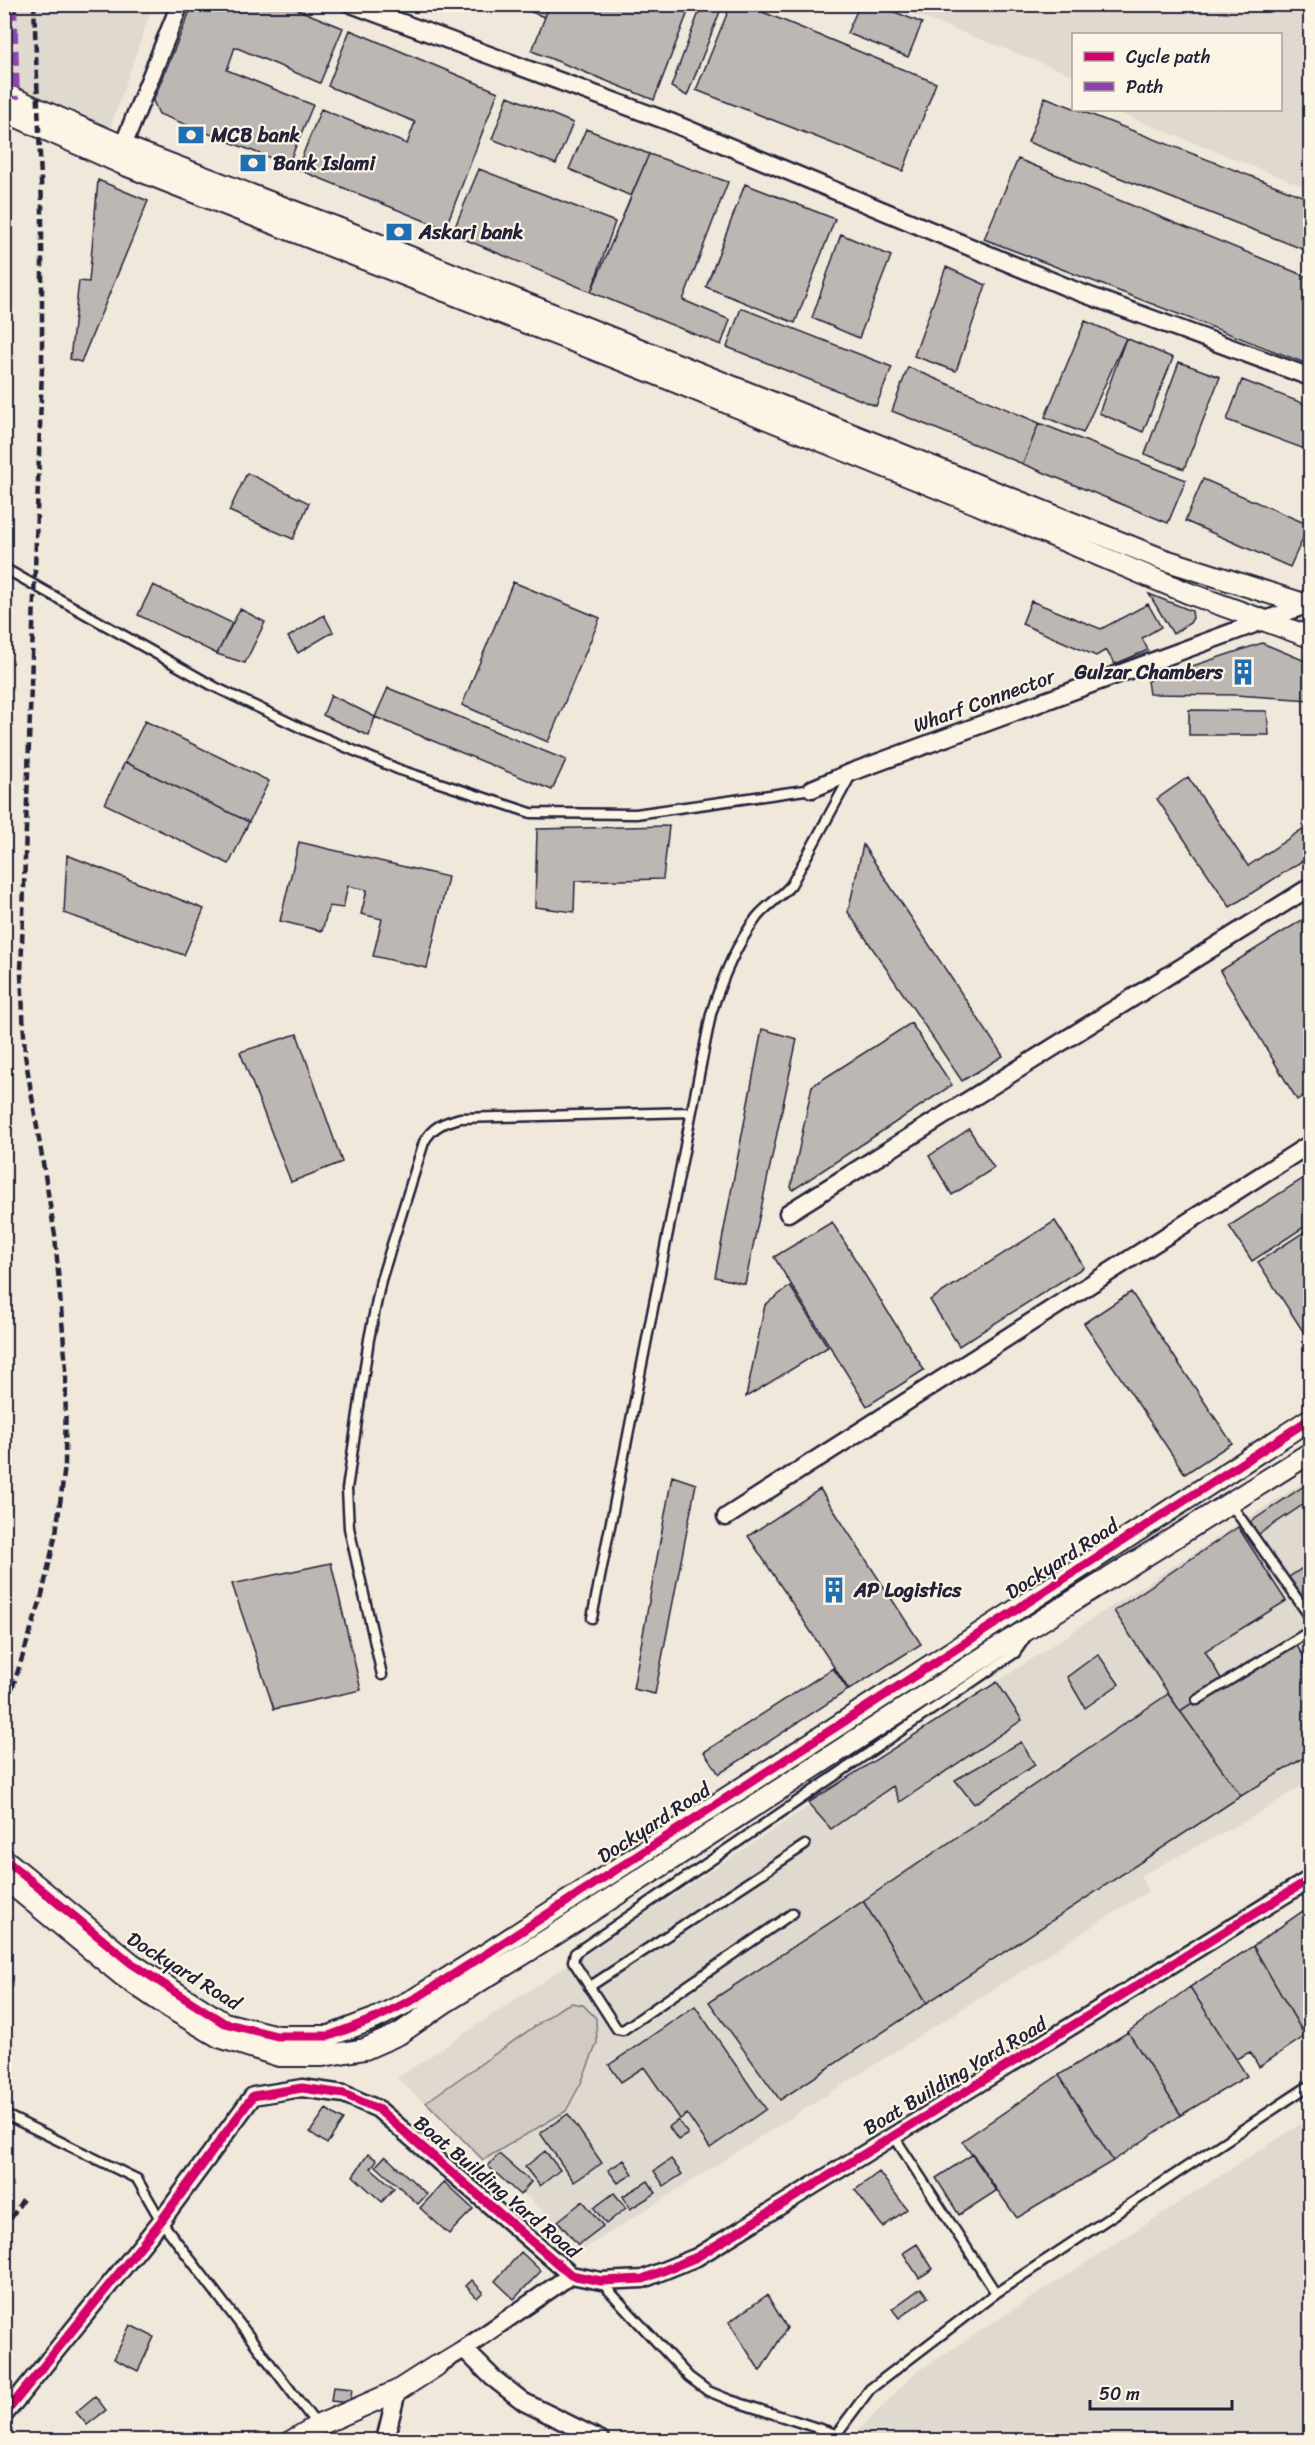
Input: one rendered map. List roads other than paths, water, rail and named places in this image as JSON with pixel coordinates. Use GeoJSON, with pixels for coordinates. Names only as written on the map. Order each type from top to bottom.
{"type":"FeatureCollection","features":[{"type":"Feature","properties":{"kind":"street"},"geometry":{"type":"LineString","coordinates":[[123,146],[180,4]]}},
{"type":"Feature","properties":{"kind":"street"},"geometry":{"type":"LineString","coordinates":[[351,4],[670,122],[1071,289],[1311,377]]}},
{"type":"Feature","properties":{"kind":"street"},"geometry":{"type":"LineString","coordinates":[[4,94],[123,146],[338,228],[1162,559],[1308,605]]}},
{"type":"Feature","properties":{"kind":"street"},"geometry":{"type":"LineString","coordinates":[[4,111],[125,165],[657,375],[977,504],[1188,593],[1311,637]]}},
{"type":"Feature","properties":{"kind":"street","name":"Wharf Connector"},"geometry":{"type":"LineString","coordinates":[[812,789],[852,772],[1308,605]]}},
{"type":"Feature","properties":{"kind":"street"},"geometry":{"type":"LineString","coordinates":[[788,1212],[1311,887]]}},
{"type":"Feature","properties":{"kind":"street"},"geometry":{"type":"LineString","coordinates":[[726,1517],[1311,1144]]}},
{"type":"Feature","properties":{"kind":"street","name":"Dockyard Road"},"geometry":{"type":"LineString","coordinates":[[4,1859],[131,1963],[224,2023],[277,2036],[329,2036],[374,2019],[416,1998],[1311,1419]]}},
{"type":"Feature","properties":{"kind":"street","name":"Dockyard Road"},"geometry":{"type":"LineString","coordinates":[[4,1878],[123,1976],[170,2008],[219,2037],[279,2056],[323,2056],[365,2049],[399,2034],[1032,1626],[1311,1453]]}},
{"type":"Feature","properties":{"kind":"street","name":"Boat Building Yard Road"},"geometry":{"type":"LineString","coordinates":[[4,2415],[161,2221],[252,2096],[302,2088],[344,2094],[378,2109],[571,2275],[601,2281],[643,2278],[697,2257],[1311,1879]]}},
{"type":"Feature","properties":{"kind":"street"},"geometry":{"type":"LineString","coordinates":[[293,2440],[317,2426],[397,2391],[464,2349],[571,2275]]}},
{"type":"Feature","properties":{"kind":"street"},"geometry":{"type":"LineString","coordinates":[[464,2349],[493,2378],[524,2402],[601,2440]]}},
{"type":"Feature","properties":{"kind":"street"},"geometry":{"type":"LineString","coordinates":[[385,2440],[397,2391]]}},
{"type":"Feature","properties":{"kind":"lane"},"geometry":{"type":"LineString","coordinates":[[4,568],[215,687],[303,729],[400,770],[531,813],[636,814],[812,789]]}},
{"type":"Feature","properties":{"kind":"lane"},"geometry":{"type":"LineString","coordinates":[[592,1618],[711,1014],[741,942],[758,916],[791,885],[852,772]]}},
{"type":"Feature","properties":{"kind":"lane"},"geometry":{"type":"LineString","coordinates":[[382,1676],[349,1528],[347,1489],[369,1339],[381,1280],[424,1142],[429,1133],[441,1124],[460,1118],[692,1112]]}},
{"type":"Feature","properties":{"kind":"lane"},"geometry":{"type":"LineString","coordinates":[[1230,1503],[1311,1617]]}},
{"type":"Feature","properties":{"kind":"lane"},"geometry":{"type":"LineString","coordinates":[[793,1913],[623,2030],[617,2029],[573,1961],[575,1953],[1015,1653],[1032,1626]]}},
{"type":"Feature","properties":{"kind":"lane"},"geometry":{"type":"LineString","coordinates":[[1197,1700],[1311,1631]]}},
{"type":"Feature","properties":{"kind":"lane"},"geometry":{"type":"LineString","coordinates":[[589,1987],[805,1845]]}},
{"type":"Feature","properties":{"kind":"lane"},"geometry":{"type":"LineString","coordinates":[[601,2281],[689,2377],[708,2391],[834,2437],[870,2389],[996,2293],[1311,2085]]}},
{"type":"Feature","properties":{"kind":"lane"},"geometry":{"type":"LineString","coordinates":[[4,2114],[136,2179],[161,2221],[317,2426]]}},
{"type":"Feature","properties":{"kind":"lane"},"geometry":{"type":"LineString","coordinates":[[892,2135],[996,2293]]}},
{"type":"Feature","properties":{"kind":"railway"},"geometry":{"type":"LineString","coordinates":[[4,1714],[41,1599],[56,1533],[65,1466],[66,1369],[55,1235],[25,1055],[21,973],[42,368],[42,206],[34,4]]}},
{"type":"Feature","properties":{"kind":"railway"},"geometry":{"type":"LineString","coordinates":[[4,2204],[11,2193]]}},
{"type":"Feature","properties":{"kind":"railway"},"geometry":{"type":"LineString","coordinates":[[4,2230],[23,2199]]}},
{"type":"Feature","properties":{"kind":"place","name":"MCB bank"},"geometry":{"type":"Point","coordinates":[191,135]}},
{"type":"Feature","properties":{"kind":"place","name":"Bank Islami"},"geometry":{"type":"Point","coordinates":[253,163]}},
{"type":"Feature","properties":{"kind":"place","name":"Askari bank"},"geometry":{"type":"Point","coordinates":[399,232]}},
{"type":"Feature","properties":{"kind":"place","name":"Gulzar Chambers"},"geometry":{"type":"Point","coordinates":[1243,672]}},
{"type":"Feature","properties":{"kind":"place","name":"AP Logistics"},"geometry":{"type":"Point","coordinates":[834,1590]}}]}
